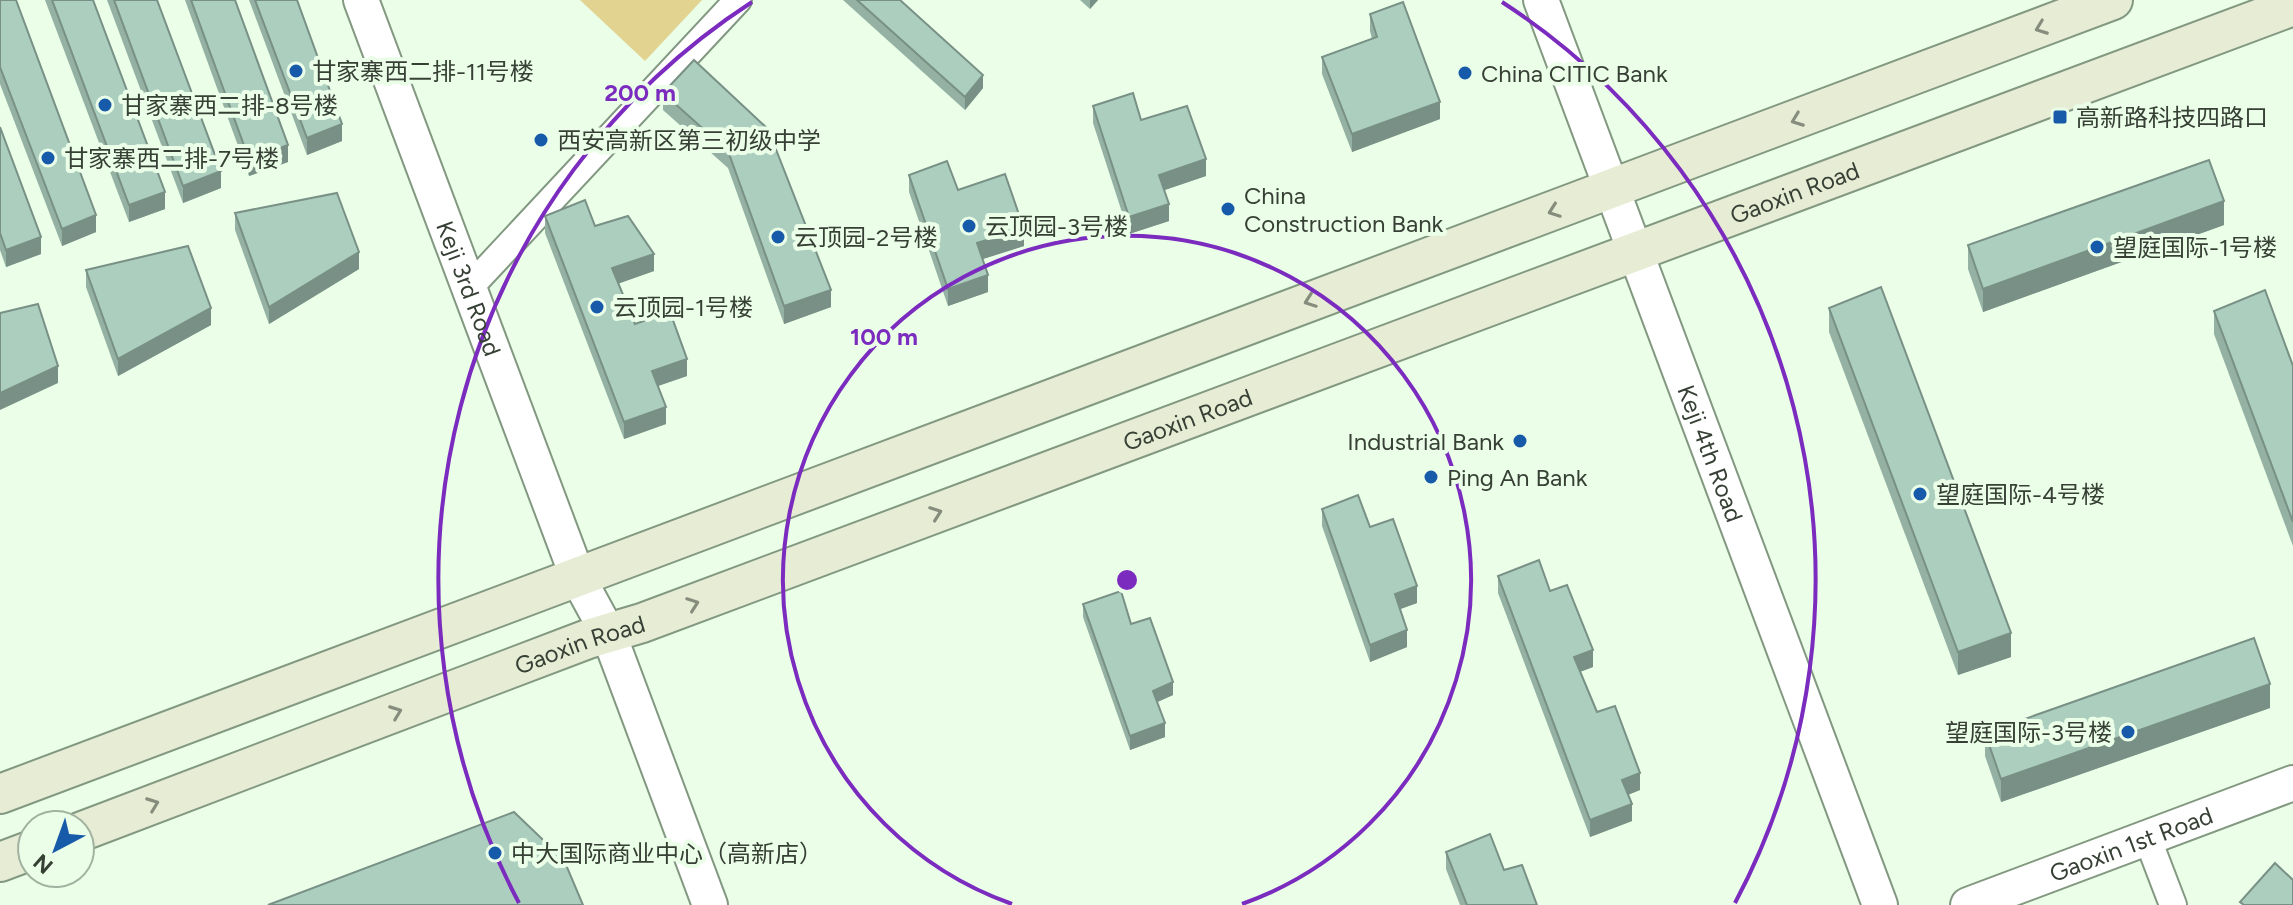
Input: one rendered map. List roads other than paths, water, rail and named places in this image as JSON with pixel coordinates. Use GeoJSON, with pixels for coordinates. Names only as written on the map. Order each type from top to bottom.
{"type":"FeatureCollection","features":[{"type":"Feature","properties":{"kind":"main road"},"geometry":{"type":"LineString","coordinates":[[0,794],[2113,0]]}},
{"type":"Feature","properties":{"kind":"main road","name":"Gaoxin Road"},"geometry":{"type":"LineString","coordinates":[[96,826],[2293,6]]}},
{"type":"Feature","properties":{"kind":"street","name":"Keji 3rd Road"},"geometry":{"type":"LineString","coordinates":[[361,0],[578,578],[687,905]]}},
{"type":"Feature","properties":{"kind":"street"},"geometry":{"type":"LineString","coordinates":[[470,287],[738,0]]}},
{"type":"Feature","properties":{"kind":"street","name":"Keji 4th Road"},"geometry":{"type":"LineString","coordinates":[[1541,0],[1624,185]]}},
{"type":"Feature","properties":{"kind":"street","name":"Keji 4th Road"},"geometry":{"type":"LineString","coordinates":[[1565,0],[1624,185],[1902,905]]}},
{"type":"Feature","properties":{"kind":"street","name":"Keji 4th Road"},"geometry":{"type":"LineString","coordinates":[[1648,248],[1880,905]]}},
{"type":"Feature","properties":{"kind":"street","name":"Keji 3rd Road"},"geometry":{"type":"LineString","coordinates":[[598,637],[710,905]]}},
{"type":"Feature","properties":{"kind":"street","name":"Gaoxin 1st Road"},"geometry":{"type":"LineString","coordinates":[[1968,905],[2293,783]]}},
{"type":"Feature","properties":{"kind":"street"},"geometry":{"type":"LineString","coordinates":[[2147,837],[2173,905]]}},
{"type":"Feature","properties":{"kind":"place","name":"甘家寨西二排-11号楼"},"geometry":{"type":"Point","coordinates":[296,71]}},
{"type":"Feature","properties":{"kind":"place","name":"China CITIC Bank"},"geometry":{"type":"Point","coordinates":[1465,73]}},
{"type":"Feature","properties":{"kind":"place","name":"甘家寨西二排-8号楼"},"geometry":{"type":"Point","coordinates":[105,105]}},
{"type":"Feature","properties":{"kind":"place","name":"高新路科技四路口"},"geometry":{"type":"Point","coordinates":[2060,117]}},
{"type":"Feature","properties":{"kind":"place","name":"西安高新区第三初级中学"},"geometry":{"type":"Point","coordinates":[541,140]}},
{"type":"Feature","properties":{"kind":"place","name":"甘家寨西二排-7号楼"},"geometry":{"type":"Point","coordinates":[48,158]}},
{"type":"Feature","properties":{"kind":"place","name":"China Construction Bank"},"geometry":{"type":"Point","coordinates":[1228,209]}},
{"type":"Feature","properties":{"kind":"place","name":"云顶园-3号楼"},"geometry":{"type":"Point","coordinates":[969,226]}},
{"type":"Feature","properties":{"kind":"place","name":"云顶园-2号楼"},"geometry":{"type":"Point","coordinates":[778,237]}},
{"type":"Feature","properties":{"kind":"place","name":"望庭国际-1号楼"},"geometry":{"type":"Point","coordinates":[2097,247]}},
{"type":"Feature","properties":{"kind":"place","name":"云顶园-1号楼"},"geometry":{"type":"Point","coordinates":[597,307]}},
{"type":"Feature","properties":{"kind":"place","name":"Industrial Bank"},"geometry":{"type":"Point","coordinates":[1520,441]}},
{"type":"Feature","properties":{"kind":"place","name":"Ping An Bank"},"geometry":{"type":"Point","coordinates":[1431,477]}},
{"type":"Feature","properties":{"kind":"place","name":"望庭国际-4号楼"},"geometry":{"type":"Point","coordinates":[1920,494]}},
{"type":"Feature","properties":{"kind":"place","name":"望庭国际-3号楼"},"geometry":{"type":"Point","coordinates":[2128,732]}},
{"type":"Feature","properties":{"kind":"place","name":"中大国际商业中心（高新店）"},"geometry":{"type":"Point","coordinates":[495,853]}}]}
